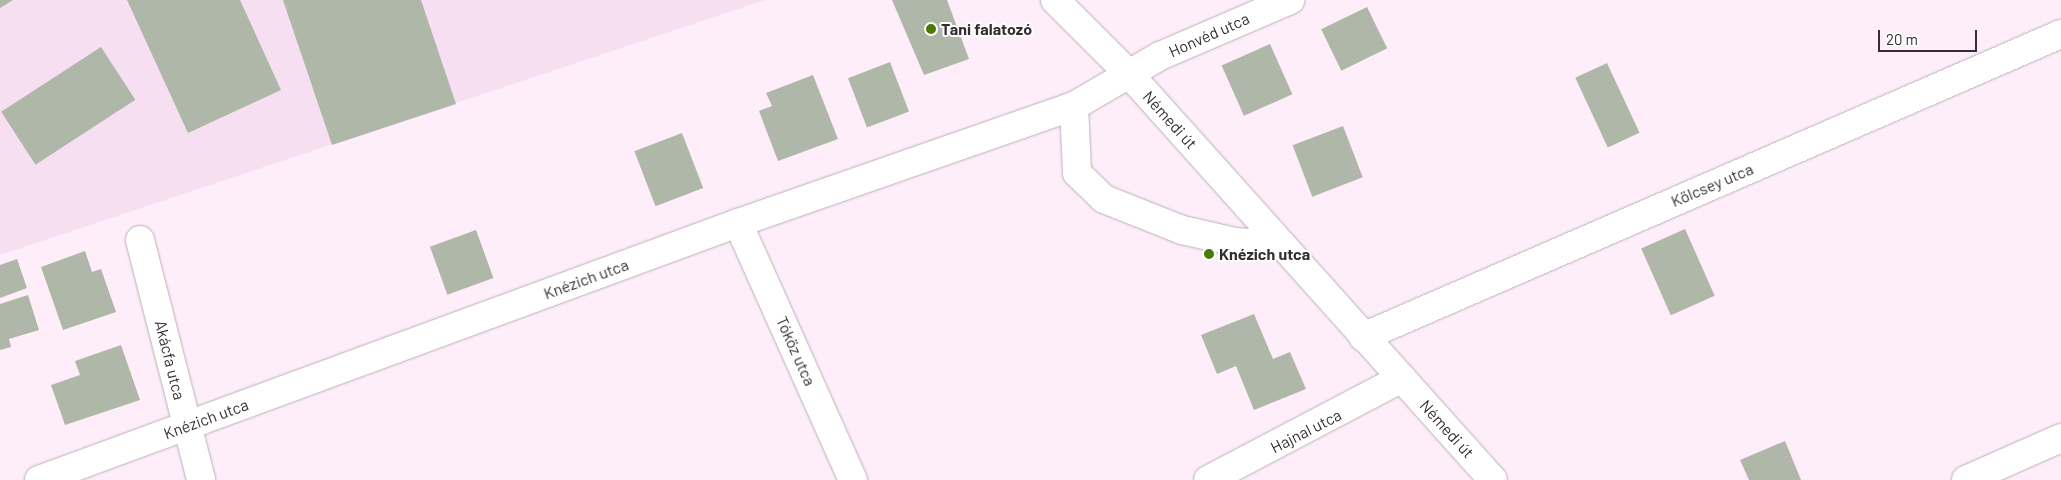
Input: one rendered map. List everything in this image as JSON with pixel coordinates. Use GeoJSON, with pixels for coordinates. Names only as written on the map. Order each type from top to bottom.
{"type":"FeatureCollection","features":[{"type":"Feature","properties":{"kind":"street","name":"Némedi út"},"geometry":{"type":"LineString","coordinates":[[1055,0],[1130,75],[1492,480]]}},
{"type":"Feature","properties":{"kind":"street","name":"Honvéd utca"},"geometry":{"type":"LineString","coordinates":[[1130,75],[1160,56],[1290,0]]}},
{"type":"Feature","properties":{"kind":"street","name":"Kölcsey utca"},"geometry":{"type":"LineString","coordinates":[[1364,337],[2061,34]]}},
{"type":"Feature","properties":{"kind":"street","name":"Knézich utca"},"geometry":{"type":"LineString","coordinates":[[39,480],[738,223],[1074,106],[1130,75]]}},
{"type":"Feature","properties":{"kind":"street"},"geometry":{"type":"LineString","coordinates":[[1074,106],[1077,172],[1104,199],[1182,230],[1235,242],[1282,245]]}},
{"type":"Feature","properties":{"kind":"street","name":"Tóköz utca"},"geometry":{"type":"LineString","coordinates":[[738,223],[853,480]]}},
{"type":"Feature","properties":{"kind":"street","name":"Akácfa utca"},"geometry":{"type":"LineString","coordinates":[[140,240],[201,480]]}},
{"type":"Feature","properties":{"kind":"street","name":"Hajnal utca"},"geometry":{"type":"LineString","coordinates":[[1208,480],[1402,378]]}},
{"type":"Feature","properties":{"kind":"street"},"geometry":{"type":"LineString","coordinates":[[1966,480],[2061,438]]}},
{"type":"Feature","properties":{"kind":"shaded area"},"geometry":{"type":"Polygon","coordinates":[[[0,0],[765,0],[0,255],[0,0]]]}},
{"type":"Feature","properties":{"kind":"building"},"geometry":{"type":"Polygon","coordinates":[[[0,0],[13,0],[0,8],[0,0]]]}},
{"type":"Feature","properties":{"kind":"building"},"geometry":{"type":"Polygon","coordinates":[[[127,0],[240,0],[281,90],[188,133],[127,0]]]}},
{"type":"Feature","properties":{"kind":"building"},"geometry":{"type":"Polygon","coordinates":[[[283,0],[421,0],[456,104],[332,145],[283,0]]]}},
{"type":"Feature","properties":{"kind":"building","name":"Tani falatozó"},"geometry":{"type":"Polygon","coordinates":[[[892,0],[947,0],[969,59],[924,75],[892,0]]]}},
{"type":"Feature","properties":{"kind":"building"},"geometry":{"type":"Polygon","coordinates":[[[1367,7],[1387,48],[1341,71],[1321,29],[1367,7]]]}},
{"type":"Feature","properties":{"kind":"building"},"geometry":{"type":"Polygon","coordinates":[[[1270,44],[1292,94],[1244,116],[1222,66],[1270,44]]]}},
{"type":"Feature","properties":{"kind":"building"},"geometry":{"type":"Polygon","coordinates":[[[101,47],[135,100],[36,165],[1,112],[101,47]]]}},
{"type":"Feature","properties":{"kind":"building"},"geometry":{"type":"Polygon","coordinates":[[[890,62],[909,111],[867,128],[848,78],[890,62]]]}},
{"type":"Feature","properties":{"kind":"building"},"geometry":{"type":"Polygon","coordinates":[[[1607,63],[1640,133],[1608,148],[1575,78],[1607,63]]]}},
{"type":"Feature","properties":{"kind":"building"},"geometry":{"type":"Polygon","coordinates":[[[813,75],[838,139],[778,161],[759,111],[772,106],[766,93],[813,75]]]}},
{"type":"Feature","properties":{"kind":"building"},"geometry":{"type":"Polygon","coordinates":[[[1343,126],[1363,177],[1312,197],[1293,145],[1343,126]]]}},
{"type":"Feature","properties":{"kind":"building"},"geometry":{"type":"Polygon","coordinates":[[[682,133],[703,188],[656,206],[634,151],[682,133]]]}},
{"type":"Feature","properties":{"kind":"building"},"geometry":{"type":"Polygon","coordinates":[[[1685,229],[1715,296],[1671,315],[1641,249],[1685,229]]]}},
{"type":"Feature","properties":{"kind":"building"},"geometry":{"type":"Polygon","coordinates":[[[476,230],[493,278],[447,295],[430,247],[476,230]]]}},
{"type":"Feature","properties":{"kind":"building"},"geometry":{"type":"Polygon","coordinates":[[[85,251],[92,272],[101,269],[116,312],[63,330],[41,267],[85,251]]]}},
{"type":"Feature","properties":{"kind":"building"},"geometry":{"type":"Polygon","coordinates":[[[17,259],[27,288],[0,298],[0,265],[17,259]]]}},
{"type":"Feature","properties":{"kind":"building"},"geometry":{"type":"Polygon","coordinates":[[[28,295],[39,330],[9,339],[11,347],[0,350],[0,304],[28,295]]]}},
{"type":"Feature","properties":{"kind":"building"},"geometry":{"type":"Polygon","coordinates":[[[1254,314],[1273,359],[1290,352],[1306,389],[1254,410],[1236,366],[1217,374],[1201,335],[1254,314]]]}},
{"type":"Feature","properties":{"kind":"building"},"geometry":{"type":"Polygon","coordinates":[[[121,345],[140,400],[65,425],[51,385],[80,375],[75,361],[121,345]]]}},
{"type":"Feature","properties":{"kind":"building"},"geometry":{"type":"Polygon","coordinates":[[[1785,441],[1801,480],[1749,480],[1740,460],[1785,441]]]}},
{"type":"Feature","properties":{"kind":"place","name":"Tani falatozó"},"geometry":{"type":"Point","coordinates":[931,29]}},
{"type":"Feature","properties":{"kind":"place","name":"Knézich utca"},"geometry":{"type":"Point","coordinates":[1209,254]}}]}
